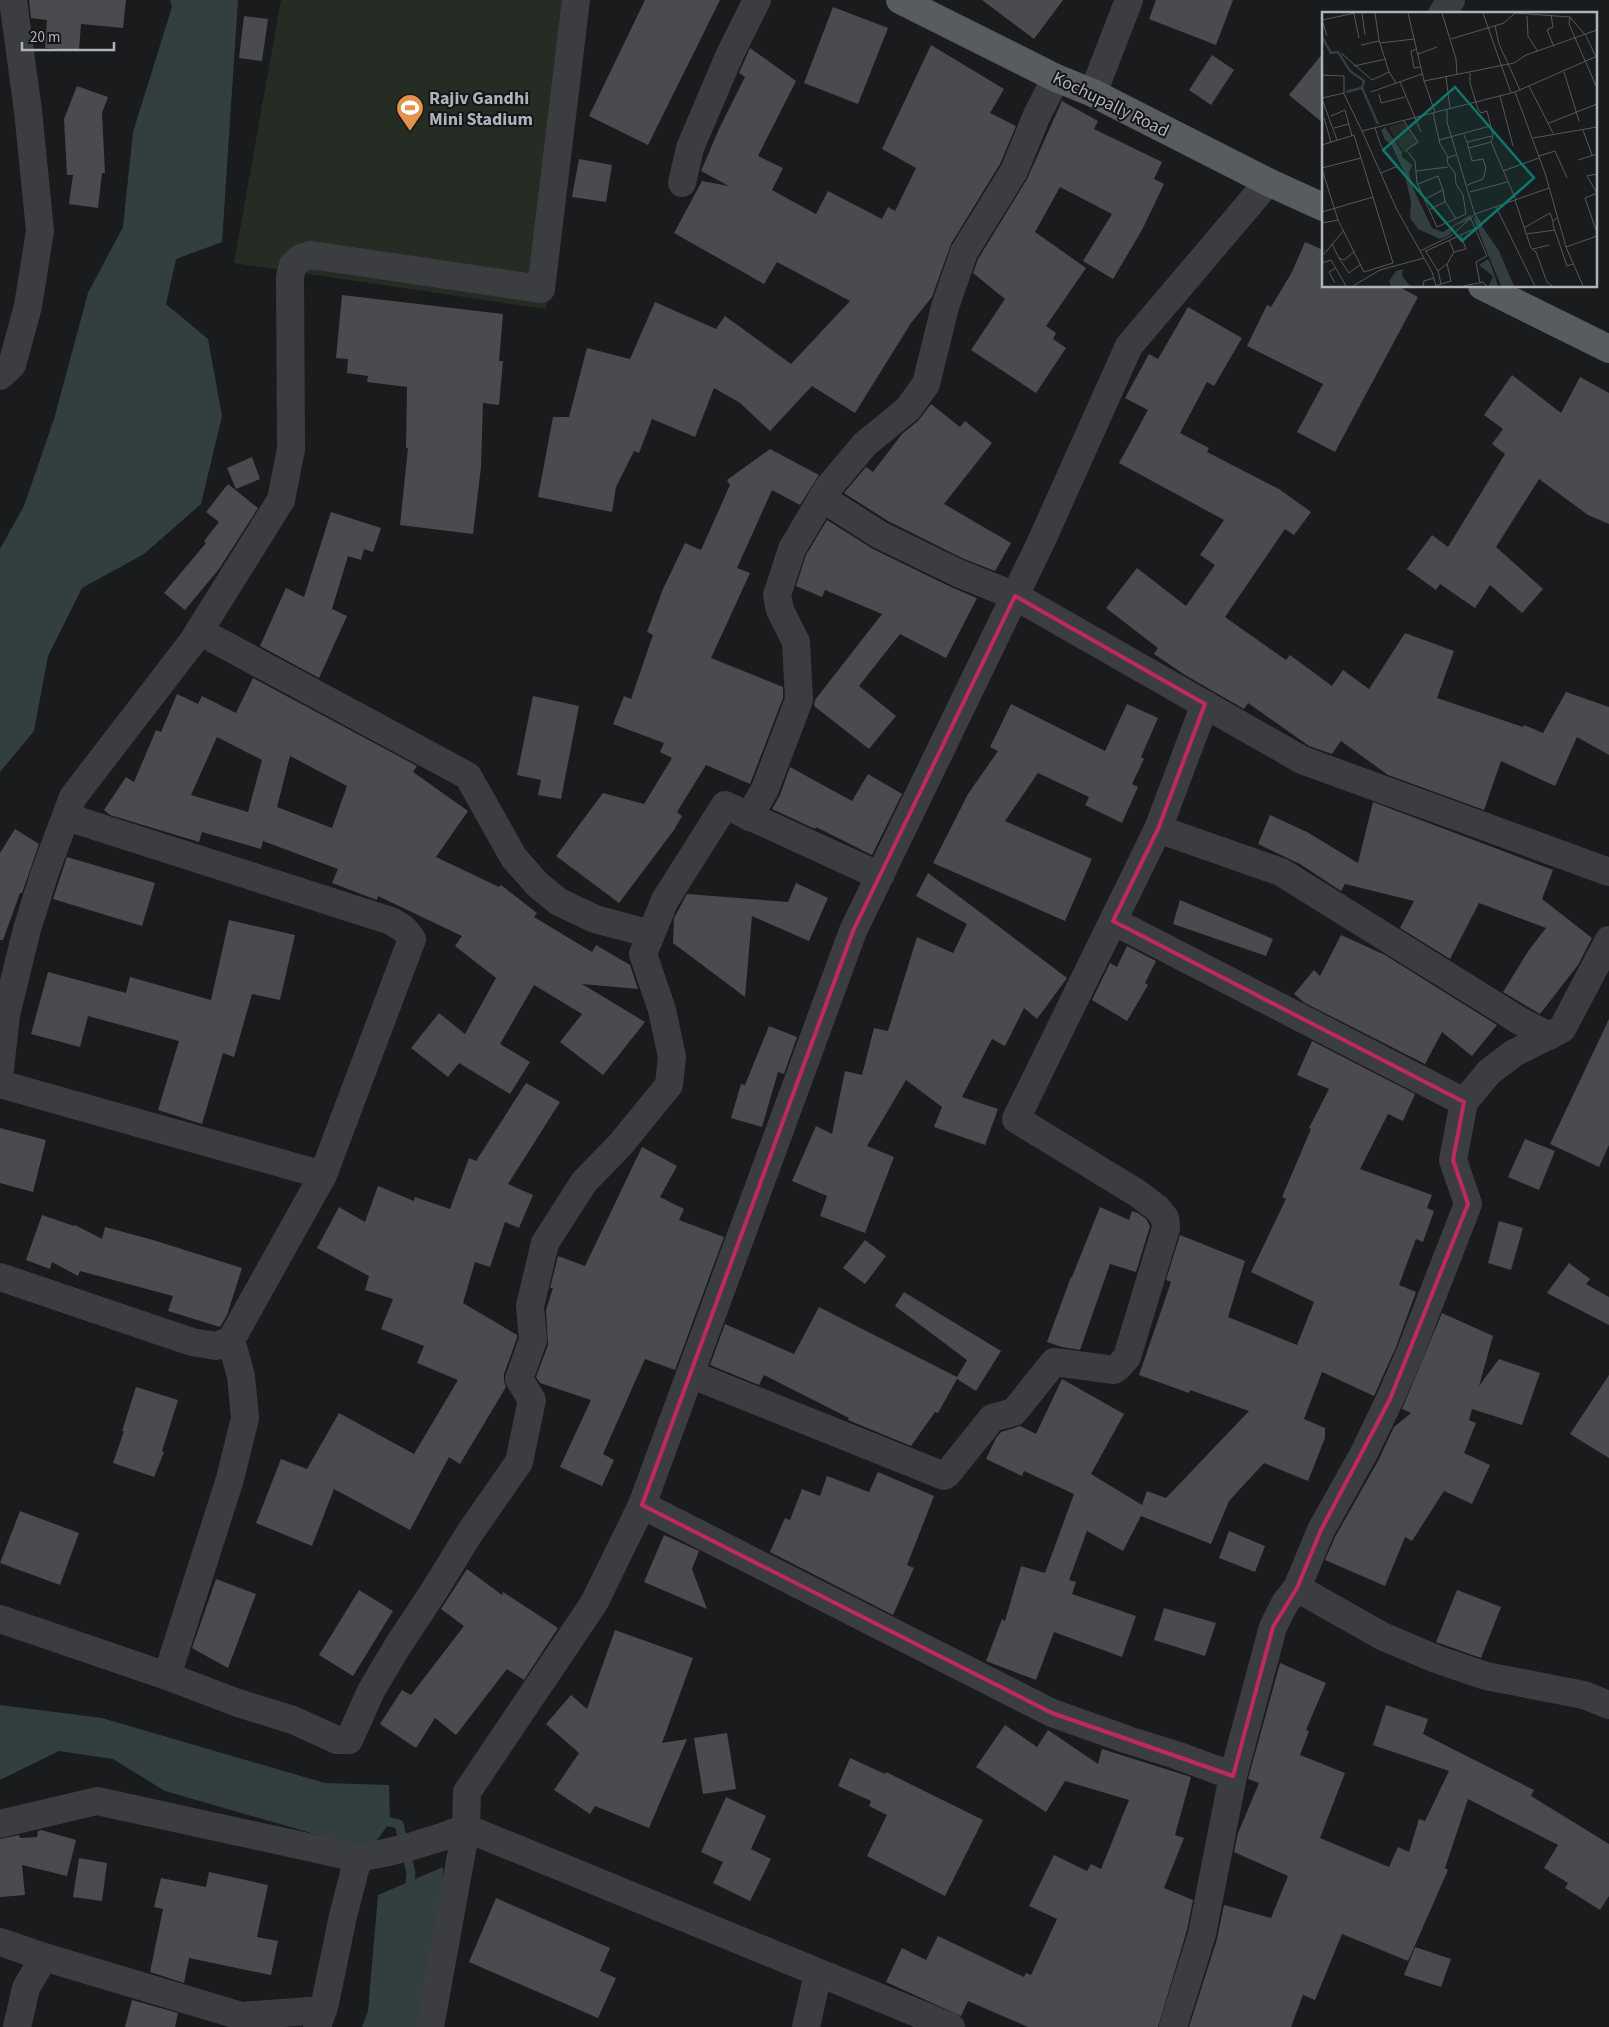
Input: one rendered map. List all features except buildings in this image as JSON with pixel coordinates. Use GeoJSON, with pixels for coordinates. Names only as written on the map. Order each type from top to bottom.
{"type":"FeatureCollection","features":[{"type":"Feature","properties":{"kind":"main road","name":"Kochupally Road"},"geometry":{"type":"LineString","coordinates":[[900,0],[1056,78],[1093,93],[1268,182],[1322,207]]}},
{"type":"Feature","properties":{"kind":"main road"},"geometry":{"type":"LineString","coordinates":[[1486,288],[1609,349]]}},
{"type":"Feature","properties":{"kind":"street"},"geometry":{"type":"LineString","coordinates":[[0,376],[12,365],[28,306],[40,231],[28,111],[13,0]]}},
{"type":"Feature","properties":{"kind":"street"},"geometry":{"type":"LineString","coordinates":[[0,1069],[6,1015],[27,929],[45,872],[73,797],[199,630],[281,500],[292,450],[290,277],[293,265],[301,258],[311,255],[541,289],[576,0]]}},
{"type":"Feature","properties":{"kind":"street"},"geometry":{"type":"LineString","coordinates":[[682,183],[693,139],[730,54],[757,0]]}},
{"type":"Feature","properties":{"kind":"street"},"geometry":{"type":"LineString","coordinates":[[1093,93],[1129,0]]}},
{"type":"Feature","properties":{"kind":"street"},"geometry":{"type":"LineString","coordinates":[[1443,12],[1451,0]]}},
{"type":"Feature","properties":{"kind":"street"},"geometry":{"type":"LineString","coordinates":[[749,817],[765,789],[799,700],[796,642],[780,610],[777,595],[792,548],[822,498],[865,444],[908,409],[926,384],[945,307],[964,252],[1014,171],[1037,115],[1056,78]]}},
{"type":"Feature","properties":{"kind":"street"},"geometry":{"type":"LineString","coordinates":[[430,2027],[457,1832],[467,1792],[594,1603],[642,1505],[853,931],[1015,596],[1129,346],[1268,182]]}},
{"type":"Feature","properties":{"kind":"street"},"geometry":{"type":"LineString","coordinates":[[822,498],[880,535],[958,574],[1015,596],[1302,760],[1609,872]]}},
{"type":"Feature","properties":{"kind":"street"},"geometry":{"type":"LineString","coordinates":[[199,630],[468,776],[514,858],[538,885],[559,902],[595,919],[651,934]]}},
{"type":"Feature","properties":{"kind":"street"},"geometry":{"type":"LineString","coordinates":[[690,1374],[944,1476],[992,1418],[1014,1412],[1054,1362],[1114,1370],[1127,1357],[1166,1228],[1165,1218],[1157,1208],[1137,1193],[1016,1119],[1158,829],[1205,704]]}},
{"type":"Feature","properties":{"kind":"street"},"geometry":{"type":"LineString","coordinates":[[0,1619],[167,1676],[238,1703],[293,1720],[338,1740],[349,1740],[372,1691],[397,1647],[519,1462],[532,1400],[519,1379],[533,1340],[530,1306],[545,1243],[584,1182],[620,1145],[670,1085],[672,1057],[662,1010],[643,954],[665,900],[725,805],[880,876]]}},
{"type":"Feature","properties":{"kind":"street"},"geometry":{"type":"LineString","coordinates":[[0,1277],[192,1342],[216,1346],[231,1340],[323,1175],[412,939],[404,929],[391,921],[67,817]]}},
{"type":"Feature","properties":{"kind":"street"},"geometry":{"type":"LineString","coordinates":[[1158,829],[1281,872],[1520,1022],[1549,1036]]}},
{"type":"Feature","properties":{"kind":"street"},"geometry":{"type":"LineString","coordinates":[[1113,920],[1464,1102]]}},
{"type":"Feature","properties":{"kind":"street"},"geometry":{"type":"LineString","coordinates":[[1173,2027],[1202,1934],[1234,1776],[1273,1627],[1285,1603],[1297,1588],[1321,1530],[1364,1453],[1390,1399],[1468,1204],[1453,1160],[1464,1102],[1489,1072],[1514,1053],[1562,1029],[1609,940]]}},
{"type":"Feature","properties":{"kind":"street"},"geometry":{"type":"LineString","coordinates":[[0,1084],[323,1175]]}},
{"type":"Feature","properties":{"kind":"street"},"geometry":{"type":"LineString","coordinates":[[167,1676],[230,1479],[245,1418],[241,1376],[231,1340]]}},
{"type":"Feature","properties":{"kind":"street"},"geometry":{"type":"LineString","coordinates":[[642,1505],[1052,1713],[1234,1776]]}},
{"type":"Feature","properties":{"kind":"street"},"geometry":{"type":"LineString","coordinates":[[1297,1588],[1382,1636],[1436,1660],[1486,1676],[1584,1695],[1609,1705]]}},
{"type":"Feature","properties":{"kind":"street"},"geometry":{"type":"LineString","coordinates":[[0,1824],[97,1801],[358,1858],[385,1854],[457,1832],[951,2027]]}},
{"type":"Feature","properties":{"kind":"street"},"geometry":{"type":"LineString","coordinates":[[0,1942],[241,2016],[320,2019],[358,1858]]}},
{"type":"Feature","properties":{"kind":"street"},"geometry":{"type":"LineString","coordinates":[[17,2027],[26,1988],[44,1957]]}},
{"type":"Feature","properties":{"kind":"street"},"geometry":{"type":"LineString","coordinates":[[806,2027],[818,1973]]}},
{"type":"Feature","properties":{"kind":"highlighted area"},"geometry":{"type":"Polygon","coordinates":[[[1015,596],[1205,704],[1158,829],[1113,921],[1464,1102],[1453,1160],[1468,1204],[1390,1399],[1321,1530],[1297,1588],[1273,1627],[1233,1776],[1052,1713],[642,1505],[853,931],[1015,596]]]}},
{"type":"Feature","properties":{"kind":"shaded area"},"geometry":{"type":"Polygon","coordinates":[[[170,0],[238,0],[222,242],[176,259],[166,304],[208,339],[222,416],[201,504],[144,554],[82,588],[48,656],[34,731],[0,772],[0,549],[24,506],[54,419],[88,293],[123,227],[133,132],[172,7],[170,0]]]}},
{"type":"Feature","properties":{"kind":"shaded area","name":"Rajiv Gandhi Mini Stadium"},"geometry":{"type":"Polygon","coordinates":[[[281,0],[575,0],[546,309],[234,263],[281,0]]]}},
{"type":"Feature","properties":{"kind":"shaded area"},"geometry":{"type":"Polygon","coordinates":[[[0,1705],[102,1718],[325,1783],[389,1785],[390,1822],[370,1850],[165,1791],[113,1759],[59,1751],[0,1780],[0,1705]]]}},
{"type":"Feature","properties":{"kind":"shaded area"},"geometry":{"type":"Polygon","coordinates":[[[443,1867],[439,1984],[428,2027],[362,2027],[368,2011],[378,1895],[443,1867]]]}},
{"type":"Feature","properties":{"kind":"waterway"},"geometry":{"type":"LineString","coordinates":[[380,1820],[399,1824],[411,1873],[409,1893]]}},
{"type":"Feature","properties":{"kind":"place","name":"Rajiv Gandhi Mini Stadium"},"geometry":{"type":"Point","coordinates":[410,132]}}]}
